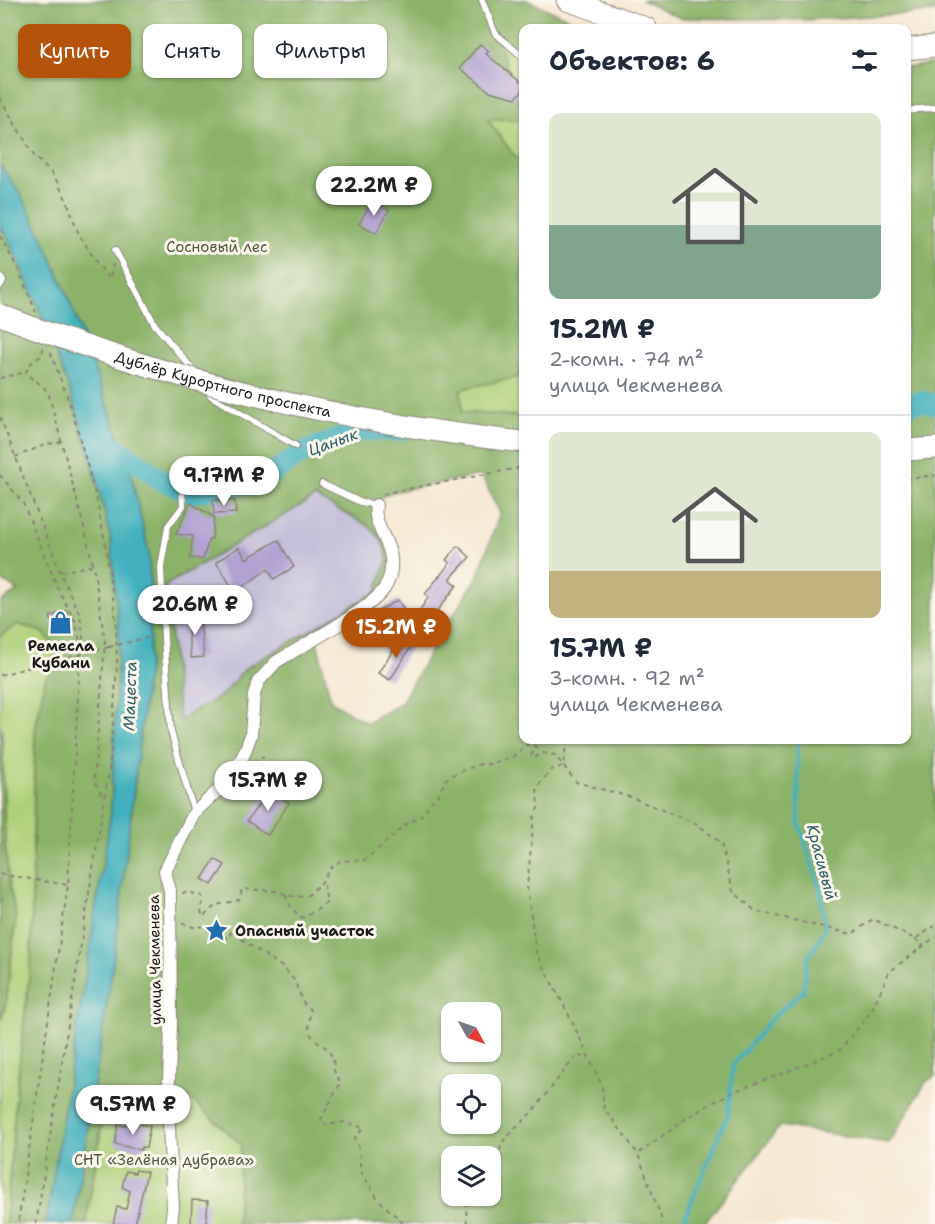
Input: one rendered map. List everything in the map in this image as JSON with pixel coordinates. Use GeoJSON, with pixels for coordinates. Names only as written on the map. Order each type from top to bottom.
{"type":"FeatureCollection","features":[{"type":"Feature","properties":{"kind":"highway"},"geometry":{"type":"LineString","coordinates":[[567,0],[635,24]]}},
{"type":"Feature","properties":{"kind":"highway"},"geometry":{"type":"LineString","coordinates":[[911,48],[935,46]]}},
{"type":"Feature","properties":{"kind":"highway","name":"Дублёр Курортного проспекта"},"geometry":{"type":"LineString","coordinates":[[0,315],[174,375],[297,405],[469,436],[519,441]]}},
{"type":"Feature","properties":{"kind":"highway"},"geometry":{"type":"LineString","coordinates":[[911,450],[935,448]]}},
{"type":"Feature","properties":{"kind":"street","name":"улица Чекменева"},"geometry":{"type":"LineString","coordinates":[[171,1224],[168,1105],[170,891],[165,871],[194,813],[230,780],[244,754],[251,735],[254,695],[258,682],[276,662],[363,608],[383,592],[388,582],[391,560],[389,547],[376,517],[376,505]]}},
{"type":"Feature","properties":{"kind":"lane"},"geometry":{"type":"LineString","coordinates":[[482,0],[495,33],[519,54]]}},
{"type":"Feature","properties":{"kind":"lane"},"geometry":{"type":"LineString","coordinates":[[911,111],[935,108]]}},
{"type":"Feature","properties":{"kind":"lane"},"geometry":{"type":"LineString","coordinates":[[115,250],[155,325],[194,369],[211,396],[296,446]]}},
{"type":"Feature","properties":{"kind":"lane"},"geometry":{"type":"LineString","coordinates":[[0,276],[3,281],[0,286]]}},
{"type":"Feature","properties":{"kind":"lane"},"geometry":{"type":"LineString","coordinates":[[181,467],[183,506],[168,526],[161,567],[171,732],[194,813]]}},
{"type":"Feature","properties":{"kind":"lane"},"geometry":{"type":"LineString","coordinates":[[321,484],[360,502],[376,505]]}},
{"type":"Feature","properties":{"kind":"path"},"geometry":{"type":"LineString","coordinates":[[0,99],[34,156],[54,176],[67,201],[78,232],[96,262],[110,279],[115,250]]}},
{"type":"Feature","properties":{"kind":"path"},"geometry":{"type":"LineString","coordinates":[[0,236],[19,271],[36,315]]}},
{"type":"Feature","properties":{"kind":"path"},"geometry":{"type":"LineString","coordinates":[[0,378],[26,372],[31,363],[42,355],[43,347]]}},
{"type":"Feature","properties":{"kind":"path"},"geometry":{"type":"LineString","coordinates":[[36,1224],[110,763],[117,666],[116,621],[97,501],[72,410],[50,351]]}},
{"type":"Feature","properties":{"kind":"path"},"geometry":{"type":"LineString","coordinates":[[26,372],[28,376],[45,386],[49,395],[93,565],[105,648],[94,781],[103,798]]}},
{"type":"Feature","properties":{"kind":"path"},"geometry":{"type":"LineString","coordinates":[[0,417],[61,573],[80,615],[83,628],[68,885],[18,1224]]}},
{"type":"Feature","properties":{"kind":"path"},"geometry":{"type":"LineString","coordinates":[[15,457],[47,444],[62,442]]}},
{"type":"Feature","properties":{"kind":"path"},"geometry":{"type":"LineString","coordinates":[[376,505],[386,493],[519,468]]}},
{"type":"Feature","properties":{"kind":"path"},"geometry":{"type":"LineString","coordinates":[[0,475],[23,503],[58,589],[76,623],[81,649]]}},
{"type":"Feature","properties":{"kind":"path"},"geometry":{"type":"LineString","coordinates":[[911,478],[935,475]]}},
{"type":"Feature","properties":{"kind":"path"},"geometry":{"type":"LineString","coordinates":[[61,573],[93,565]]}},
{"type":"Feature","properties":{"kind":"path"},"geometry":{"type":"LineString","coordinates":[[0,675],[154,636]]}},
{"type":"Feature","properties":{"kind":"path"},"geometry":{"type":"LineString","coordinates":[[170,891],[181,894],[188,892],[202,897],[203,903],[200,908],[203,917],[216,905],[239,900],[242,889],[306,897],[323,880],[329,869],[340,861],[365,860],[408,823],[422,816],[438,796],[445,780],[452,775],[480,764],[490,764],[512,757],[528,744]]}},
{"type":"Feature","properties":{"kind":"path"},"geometry":{"type":"LineString","coordinates":[[531,744],[536,747],[531,756],[534,758],[543,753],[555,755],[576,782],[630,797],[697,824],[721,843],[734,891],[755,911],[852,934],[873,919],[915,939],[924,946]]}},
{"type":"Feature","properties":{"kind":"path"},"geometry":{"type":"LineString","coordinates":[[563,766],[566,744]]}},
{"type":"Feature","properties":{"kind":"path"},"geometry":{"type":"LineString","coordinates":[[563,766],[551,770],[537,787],[538,808],[534,817],[526,887],[536,953],[571,1019],[602,1086],[604,1110],[638,1154],[662,1220],[661,1224]]}},
{"type":"Feature","properties":{"kind":"path"},"geometry":{"type":"LineString","coordinates":[[0,874],[68,885]]}},
{"type":"Feature","properties":{"kind":"path"},"geometry":{"type":"LineString","coordinates":[[284,893],[292,909],[302,918],[327,902],[323,880]]}},
{"type":"Feature","properties":{"kind":"path"},"geometry":{"type":"LineString","coordinates":[[170,922],[189,924],[196,928],[202,926],[217,936],[229,938],[231,931],[284,968],[294,980],[303,1004],[311,1010],[309,1031],[315,1040],[322,1042],[332,1055],[333,1074],[340,1082],[320,1121],[327,1125],[345,1122],[364,1128],[355,1137],[360,1154],[360,1170],[378,1198],[404,1224]]}},
{"type":"Feature","properties":{"kind":"path"},"geometry":{"type":"LineString","coordinates":[[915,939],[935,926]]}},
{"type":"Feature","properties":{"kind":"path"},"geometry":{"type":"LineString","coordinates":[[638,1154],[691,1115],[732,1092],[840,1050],[871,1012],[890,972],[935,937]]}},
{"type":"Feature","properties":{"kind":"path"},"geometry":{"type":"LineString","coordinates":[[500,1146],[532,1112],[577,1055],[588,1059]]}},
{"type":"Feature","properties":{"kind":"path"},"geometry":{"type":"LineString","coordinates":[[466,1206],[467,1224]]}},
{"type":"Feature","properties":{"kind":"shaded area"},"geometry":{"type":"Polygon","coordinates":[[[315,497],[369,526],[381,539],[388,559],[376,592],[246,668],[222,695],[179,721],[166,585],[315,497]]]}},
{"type":"Feature","properties":{"kind":"green space","name":"Сосновый лес"},"geometry":{"type":"Polygon","coordinates":[[[0,0],[526,0],[582,24],[519,24],[519,54],[493,30],[519,101],[519,120],[487,119],[516,158],[519,158],[519,375],[518,377],[461,389],[462,412],[519,417],[519,744],[911,744],[911,67],[935,63],[935,1076],[926,1082],[889,1143],[780,1126],[704,1224],[237,1224],[241,1144],[189,1097],[106,1097],[86,1224],[73,1224],[116,943],[149,659],[151,608],[149,554],[129,465],[69,299],[44,240],[20,193],[0,165],[0,0]],[[481,475],[392,492],[380,498],[375,510],[390,549],[391,566],[387,580],[380,593],[369,604],[316,637],[331,701],[366,723],[401,703],[477,578],[500,513],[481,475]],[[315,497],[166,585],[179,720],[222,695],[246,668],[376,592],[388,559],[381,539],[369,526],[315,497]],[[283,769],[279,777],[286,786],[300,790],[302,774],[283,769]]]}},
{"type":"Feature","properties":{"kind":"green space"},"geometry":{"type":"Polygon","coordinates":[[[481,0],[519,52],[519,101],[481,0]]]}},
{"type":"Feature","properties":{"kind":"green space"},"geometry":{"type":"Polygon","coordinates":[[[641,0],[935,0],[935,12],[805,20],[681,18],[641,0]]]}},
{"type":"Feature","properties":{"kind":"green space"},"geometry":{"type":"Polygon","coordinates":[[[487,118],[519,120],[519,159],[516,159],[487,118]]]}},
{"type":"Feature","properties":{"kind":"green space"},"geometry":{"type":"Polygon","coordinates":[[[0,227],[6,234],[37,303],[70,391],[93,465],[111,539],[119,636],[111,812],[46,1224],[6,1224],[16,1093],[31,961],[35,732],[45,679],[54,668],[55,656],[51,642],[43,632],[18,624],[0,636],[0,602],[18,591],[0,579],[0,227]]]}},
{"type":"Feature","properties":{"kind":"green space"},"geometry":{"type":"Polygon","coordinates":[[[519,375],[519,417],[462,412],[461,389],[518,377],[519,375]]]}},
{"type":"Feature","properties":{"kind":"green space"},"geometry":{"type":"Polygon","coordinates":[[[17,624],[43,632],[51,642],[55,656],[54,668],[45,679],[35,732],[31,961],[16,1093],[6,1224],[0,1224],[0,1023],[6,1003],[16,917],[9,886],[5,843],[0,724],[0,636],[17,624]]]}},
{"type":"Feature","properties":{"kind":"green space"},"geometry":{"type":"Polygon","coordinates":[[[0,724],[5,843],[9,886],[16,917],[6,1003],[0,1022],[0,724]]]}},
{"type":"Feature","properties":{"kind":"green space","name":"СНТ «Зелёная дубрава»"},"geometry":{"type":"Polygon","coordinates":[[[106,1097],[189,1097],[241,1144],[237,1224],[86,1224],[106,1097]]]}},
{"type":"Feature","properties":{"kind":"water","name":"Мацеста"},"geometry":{"type":"Polygon","coordinates":[[[0,165],[20,193],[44,240],[69,299],[129,465],[149,554],[151,608],[149,659],[116,943],[73,1224],[46,1224],[111,812],[119,636],[111,539],[93,465],[70,391],[37,303],[6,234],[0,227],[0,165]]]}},
{"type":"Feature","properties":{"kind":"building"},"geometry":{"type":"Polygon","coordinates":[[[480,44],[489,51],[486,54],[519,81],[519,95],[516,98],[489,91],[460,68],[480,44]]]}},
{"type":"Feature","properties":{"kind":"building"},"geometry":{"type":"Polygon","coordinates":[[[372,201],[389,210],[376,233],[359,224],[372,201]]]}},
{"type":"Feature","properties":{"kind":"building"},"geometry":{"type":"Polygon","coordinates":[[[213,500],[235,501],[236,513],[214,514],[213,500]]]}},
{"type":"Feature","properties":{"kind":"building"},"geometry":{"type":"Polygon","coordinates":[[[190,503],[214,517],[212,539],[209,539],[203,559],[190,558],[193,536],[176,534],[190,503]]]}},
{"type":"Feature","properties":{"kind":"building"},"geometry":{"type":"Polygon","coordinates":[[[278,540],[294,567],[274,579],[268,569],[235,592],[216,562],[239,547],[246,559],[278,540]]]}},
{"type":"Feature","properties":{"kind":"building"},"geometry":{"type":"Polygon","coordinates":[[[458,546],[470,557],[450,579],[457,585],[434,615],[438,618],[427,630],[414,618],[429,597],[425,594],[450,563],[446,560],[458,546]]]}},
{"type":"Feature","properties":{"kind":"building"},"geometry":{"type":"Polygon","coordinates":[[[398,600],[409,617],[387,630],[376,612],[398,600]]]}},
{"type":"Feature","properties":{"kind":"building"},"geometry":{"type":"Polygon","coordinates":[[[66,610],[74,629],[57,635],[50,617],[66,610]]]}},
{"type":"Feature","properties":{"kind":"building"},"geometry":{"type":"Polygon","coordinates":[[[199,613],[204,657],[191,658],[186,614],[199,613]]]}},
{"type":"Feature","properties":{"kind":"building"},"geometry":{"type":"Polygon","coordinates":[[[402,637],[413,644],[390,680],[378,673],[402,637]]]}},
{"type":"Feature","properties":{"kind":"building"},"geometry":{"type":"Polygon","coordinates":[[[270,789],[289,803],[268,835],[247,821],[270,789]]]}},
{"type":"Feature","properties":{"kind":"building"},"geometry":{"type":"Polygon","coordinates":[[[215,859],[225,865],[212,885],[202,879],[215,859]]]}},
{"type":"Feature","properties":{"kind":"building"},"geometry":{"type":"Polygon","coordinates":[[[128,1122],[150,1126],[146,1148],[142,1147],[141,1150],[115,1144],[118,1124],[124,1126],[128,1122]]]}},
{"type":"Feature","properties":{"kind":"building"},"geometry":{"type":"Polygon","coordinates":[[[136,1170],[147,1172],[135,1224],[113,1224],[117,1207],[126,1209],[130,1191],[122,1187],[126,1171],[135,1173],[136,1170]]]}},
{"type":"Feature","properties":{"kind":"building"},"geometry":{"type":"Polygon","coordinates":[[[192,1200],[208,1201],[206,1224],[191,1224],[192,1200]]]}},
{"type":"Feature","properties":{"kind":"waterway","name":"Цанык"},"geometry":{"type":"LineString","coordinates":[[911,404],[921,401],[935,404]]}},
{"type":"Feature","properties":{"kind":"waterway","name":"Цанык"},"geometry":{"type":"LineString","coordinates":[[101,438],[161,480],[192,493],[247,484],[271,474],[304,452],[360,430],[400,431]]}},
{"type":"Feature","properties":{"kind":"waterway","name":"Красивый"},"geometry":{"type":"LineString","coordinates":[[682,1224],[728,1114],[733,1065],[773,1017],[803,991],[807,960],[825,929],[821,892],[799,823],[797,744]]}},
{"type":"Feature","properties":{"kind":"place","name":"Ремесла Кубани"},"geometry":{"type":"Point","coordinates":[61,622]}},
{"type":"Feature","properties":{"kind":"place","name":"Опасный участок"},"geometry":{"type":"Point","coordinates":[217,931]}}]}
